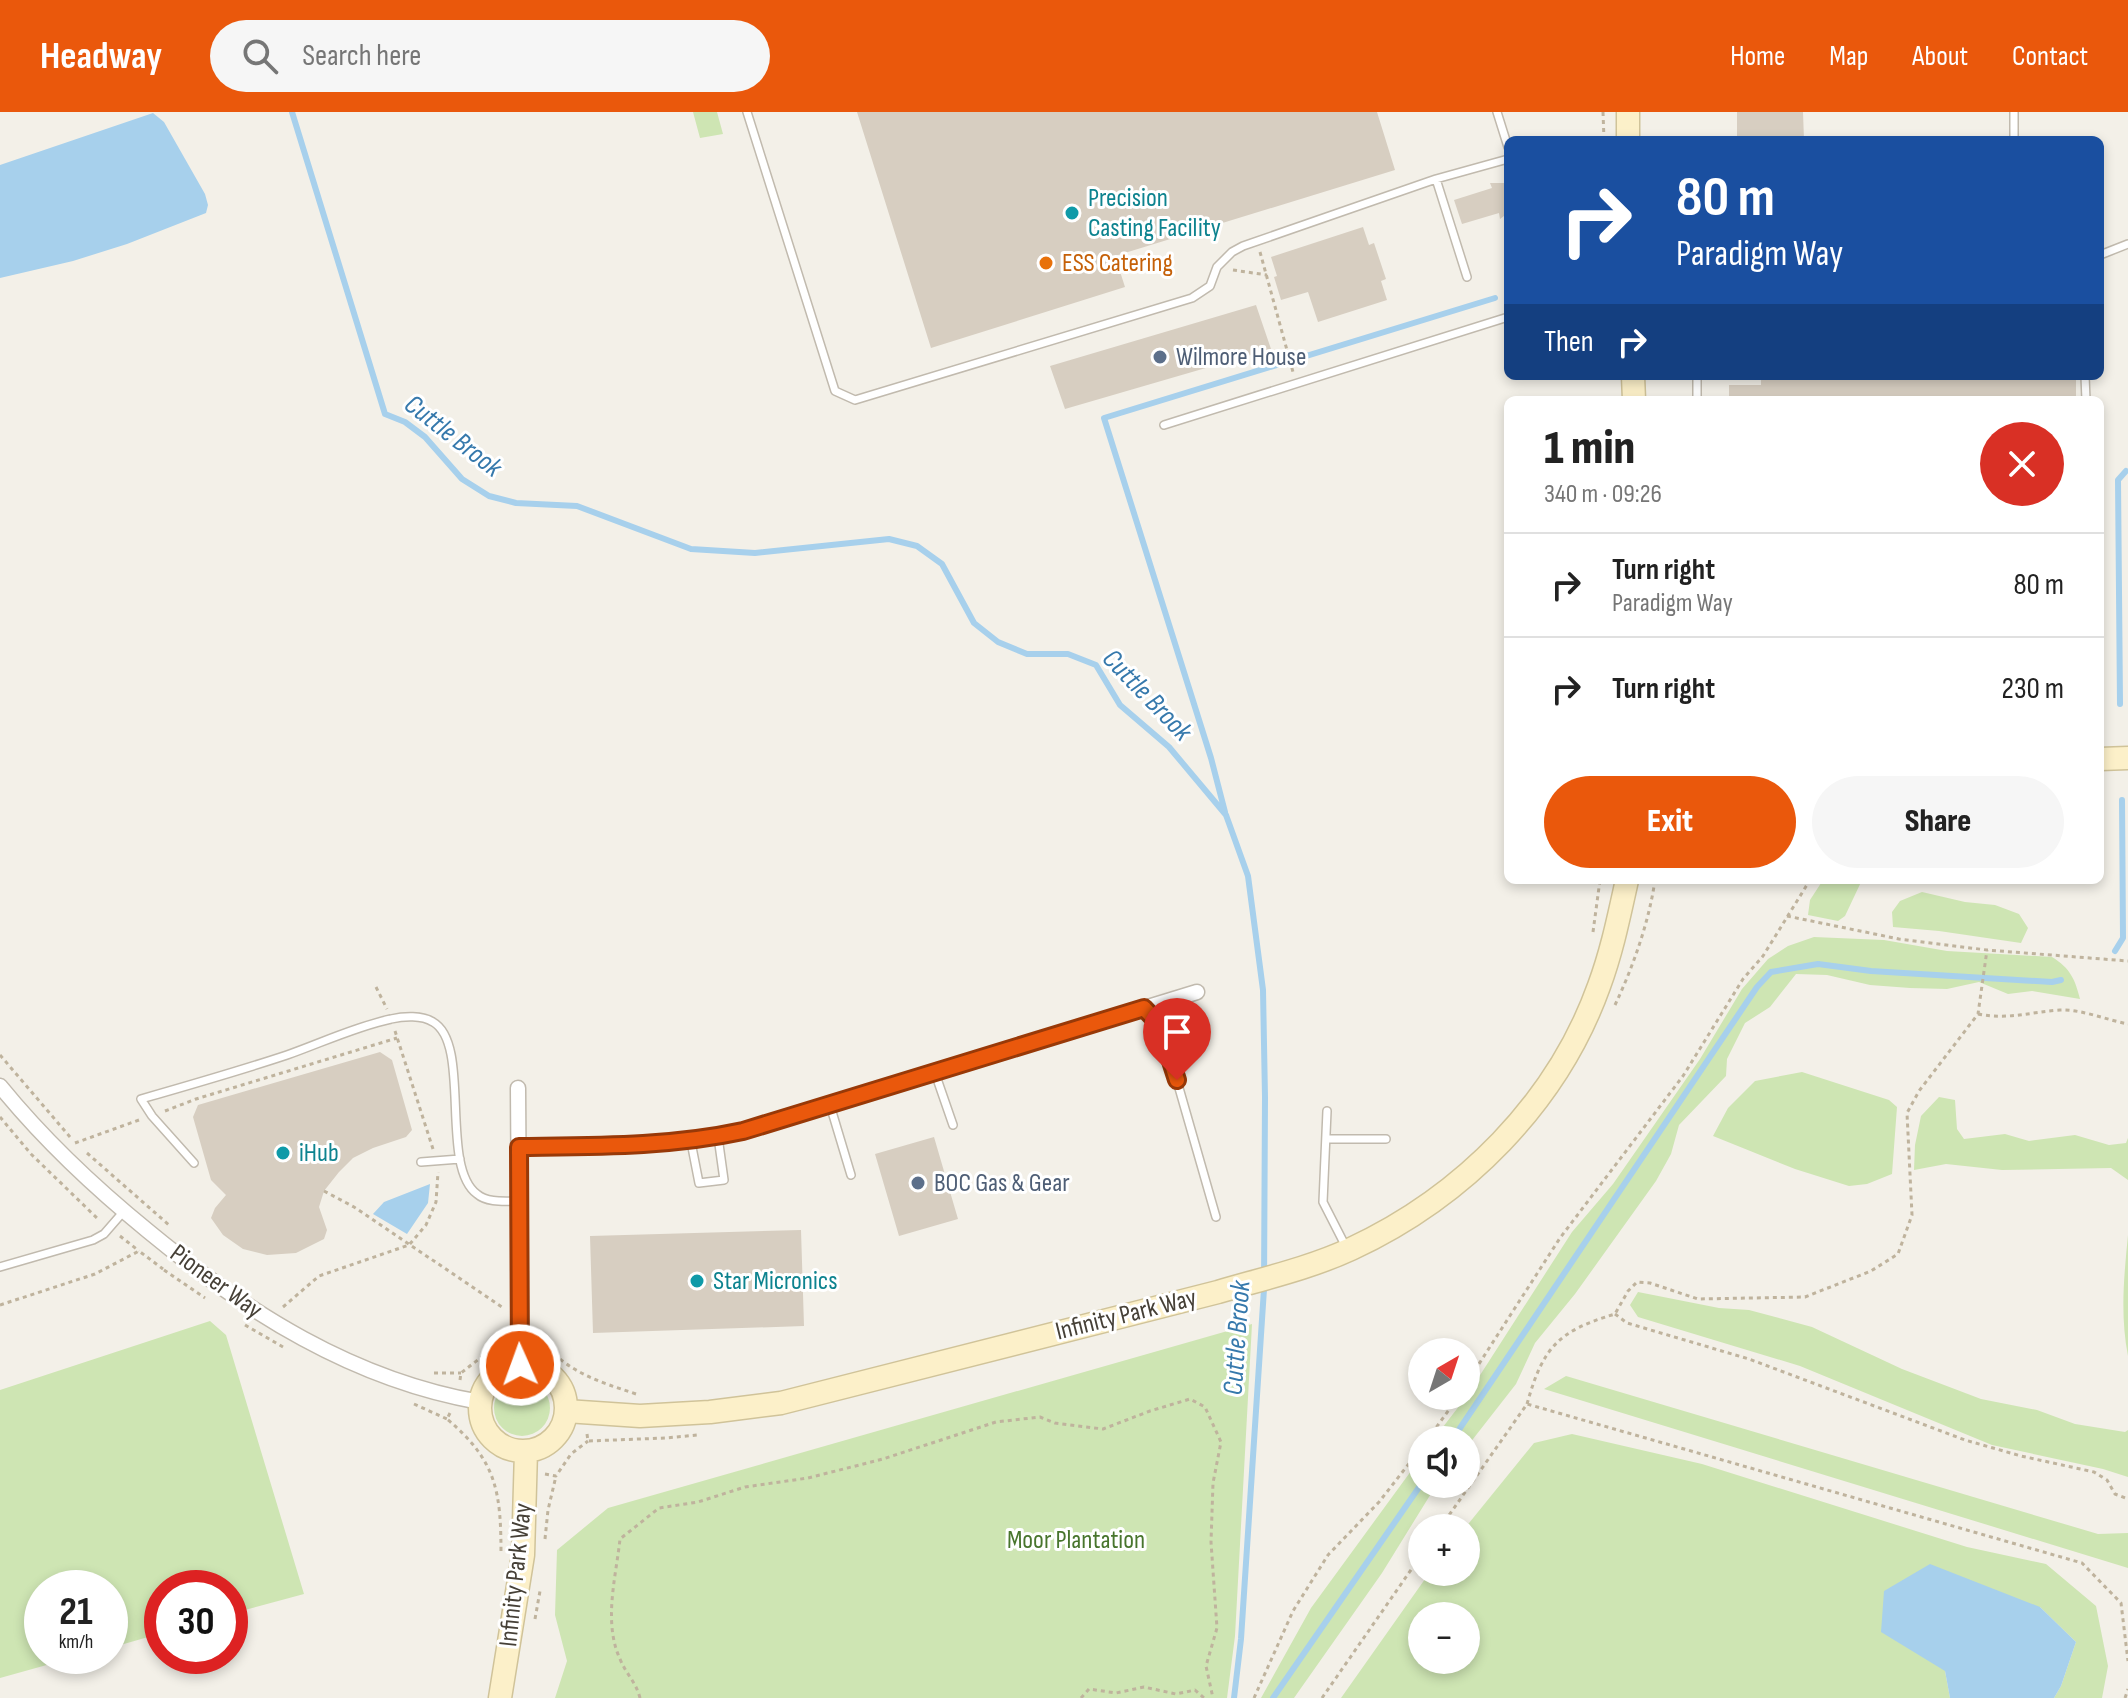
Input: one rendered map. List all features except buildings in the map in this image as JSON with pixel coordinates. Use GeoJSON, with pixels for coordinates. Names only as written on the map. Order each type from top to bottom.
{"type":"FeatureCollection","features":[{"type":"Feature","properties":{"kind":"street"},"geometry":{"type":"LineString","coordinates":[[1628,112],[1628,136]]}},
{"type":"Feature","properties":{"kind":"street"},"geometry":{"type":"LineString","coordinates":[[2104,759],[2128,758]]}},
{"type":"Feature","properties":{"kind":"street","name":"Infinity Park Way"},"geometry":{"type":"LineString","coordinates":[[566,1411],[640,1416],[710,1412],[781,1403],[1218,1292],[1348,1251],[1424,1209],[1477,1166],[1516,1127],[1549,1084],[1576,1038],[1599,988],[1616,935],[1626,884]]}},
{"type":"Feature","properties":{"kind":"street"},"geometry":{"type":"LineString","coordinates":[[519,1147],[691,1142],[718,1137],[1197,992]]}},
{"type":"Feature","properties":{"kind":"street","name":"Pioneer Way"},"geometry":{"type":"LineString","coordinates":[[0,1086],[71,1165],[124,1211],[177,1255],[274,1323],[327,1352],[389,1378],[480,1402]]}},
{"type":"Feature","properties":{"kind":"street"},"geometry":{"type":"LineString","coordinates":[[518,1088],[520,1365]]}},
{"type":"Feature","properties":{"kind":"street"},"geometry":{"type":"LineString","coordinates":[[520,1365],[548,1373],[558,1383],[566,1411],[554,1439],[541,1448],[510,1450],[497,1443],[486,1431],[480,1417],[480,1402],[484,1388],[494,1376],[506,1368],[520,1365]]}},
{"type":"Feature","properties":{"kind":"street","name":"Infinity Park Way"},"geometry":{"type":"LineString","coordinates":[[500,1698],[523,1555],[526,1451]]}},
{"type":"Feature","properties":{"kind":"lane"},"geometry":{"type":"LineString","coordinates":[[747,112],[835,391],[855,400],[1192,298],[1210,286],[1217,267],[1232,252],[1436,179],[1504,160]]}},
{"type":"Feature","properties":{"kind":"lane"},"geometry":{"type":"LineString","coordinates":[[1497,112],[1505,136]]}},
{"type":"Feature","properties":{"kind":"lane"},"geometry":{"type":"LineString","coordinates":[[2014,112],[2014,136]]}},
{"type":"Feature","properties":{"kind":"lane"},"geometry":{"type":"LineString","coordinates":[[1436,179],[1467,277]]}},
{"type":"Feature","properties":{"kind":"lane"},"geometry":{"type":"LineString","coordinates":[[2104,253],[2128,244]]}},
{"type":"Feature","properties":{"kind":"lane"},"geometry":{"type":"LineString","coordinates":[[1164,425],[1504,318]]}},
{"type":"Feature","properties":{"kind":"lane"},"geometry":{"type":"LineString","coordinates":[[1144,1008],[1159,1024],[1216,1217]]}},
{"type":"Feature","properties":{"kind":"lane"},"geometry":{"type":"LineString","coordinates":[[194,1163],[141,1099],[250,1068],[392,1018],[419,1017],[434,1022],[445,1033],[451,1058],[460,1159],[467,1184],[478,1196],[496,1201],[518,1201]]}},
{"type":"Feature","properties":{"kind":"lane"},"geometry":{"type":"LineString","coordinates":[[935,1073],[953,1125]]}},
{"type":"Feature","properties":{"kind":"lane"},"geometry":{"type":"LineString","coordinates":[[830,1105],[851,1175]]}},
{"type":"Feature","properties":{"kind":"lane"},"geometry":{"type":"LineString","coordinates":[[1327,1111],[1323,1202],[1348,1251]]}},
{"type":"Feature","properties":{"kind":"lane"},"geometry":{"type":"LineString","coordinates":[[691,1142],[699,1183],[724,1180],[718,1137]]}},
{"type":"Feature","properties":{"kind":"lane"},"geometry":{"type":"LineString","coordinates":[[1327,1139],[1386,1139]]}},
{"type":"Feature","properties":{"kind":"lane"},"geometry":{"type":"LineString","coordinates":[[421,1162],[460,1159]]}},
{"type":"Feature","properties":{"kind":"lane"},"geometry":{"type":"LineString","coordinates":[[0,1267],[93,1240],[124,1211]]}},
{"type":"Feature","properties":{"kind":"path"},"geometry":{"type":"LineString","coordinates":[[1603,112],[1604,136]]}},
{"type":"Feature","properties":{"kind":"path"},"geometry":{"type":"LineString","coordinates":[[1257,242],[1293,373]]}},
{"type":"Feature","properties":{"kind":"path"},"geometry":{"type":"LineString","coordinates":[[1217,267],[1267,275]]}},
{"type":"Feature","properties":{"kind":"path"},"geometry":{"type":"LineString","coordinates":[[1591,940],[1599,884]]}},
{"type":"Feature","properties":{"kind":"path"},"geometry":{"type":"LineString","coordinates":[[1480,1362],[1560,1238],[1683,1076],[1743,979],[1763,956],[1807,884]]}},
{"type":"Feature","properties":{"kind":"path"},"geometry":{"type":"LineString","coordinates":[[1787,916],[1899,939],[1987,950],[2128,961]]}},
{"type":"Feature","properties":{"kind":"path"},"geometry":{"type":"LineString","coordinates":[[1450,1514],[1527,1404],[1535,1375],[1549,1351],[1571,1329],[1615,1314],[1637,1282],[1650,1283],[1698,1299],[1805,1297],[1871,1271],[1898,1254],[1912,1215],[1907,1113],[1919,1091],[1978,1014],[1987,950]]}},
{"type":"Feature","properties":{"kind":"path"},"geometry":{"type":"LineString","coordinates":[[281,1309],[319,1276],[409,1245],[426,1225],[436,1202],[439,1183],[437,1161],[392,1018],[376,987]]}},
{"type":"Feature","properties":{"kind":"path"},"geometry":{"type":"LineString","coordinates":[[1978,1014],[1996,1018],[2062,1009],[2128,1024]]}},
{"type":"Feature","properties":{"kind":"path"},"geometry":{"type":"LineString","coordinates":[[75,1143],[196,1099],[397,1038]]}},
{"type":"Feature","properties":{"kind":"path"},"geometry":{"type":"LineString","coordinates":[[0,1055],[75,1143],[176,1231]]}},
{"type":"Feature","properties":{"kind":"path"},"geometry":{"type":"LineString","coordinates":[[0,1117],[31,1154],[109,1228],[164,1270],[177,1255]]}},
{"type":"Feature","properties":{"kind":"path"},"geometry":{"type":"LineString","coordinates":[[324,1191],[354,1207],[519,1318]]}},
{"type":"Feature","properties":{"kind":"path"},"geometry":{"type":"LineString","coordinates":[[0,1305],[95,1274],[139,1251]]}},
{"type":"Feature","properties":{"kind":"path"},"geometry":{"type":"LineString","coordinates":[[1615,1314],[1627,1323],[1749,1359],[1965,1440],[2094,1472],[2107,1480],[2115,1494],[2128,1499]]}},
{"type":"Feature","properties":{"kind":"path"},"geometry":{"type":"LineString","coordinates":[[640,1698],[637,1683],[619,1658],[610,1606],[620,1539],[659,1508],[698,1502],[745,1487],[808,1478],[883,1459],[996,1422],[1040,1417],[1055,1423],[1103,1429],[1190,1399],[1205,1407],[1221,1442],[1213,1483],[1211,1542],[1217,1628],[1206,1666],[1213,1698]]}},
{"type":"Feature","properties":{"kind":"path"},"geometry":{"type":"LineString","coordinates":[[1527,1404],[2082,1563],[2121,1603],[2128,1661]]}},
{"type":"Feature","properties":{"kind":"path"},"geometry":{"type":"LineString","coordinates":[[1254,1698],[1293,1611],[1328,1555],[1379,1502],[1408,1465]]}},
{"type":"Feature","properties":{"kind":"path"},"geometry":{"type":"LineString","coordinates":[[1322,1698],[1408,1574]]}},
{"type":"Feature","properties":{"kind":"path"},"geometry":{"type":"LineString","coordinates":[[1081,1698],[1089,1689],[1116,1693],[1144,1687],[1176,1694],[1195,1690],[1204,1698]]}},
{"type":"Feature","properties":{"kind":"path"},"geometry":{"type":"LineString","coordinates":[[2125,1698],[2128,1689]]}},
{"type":"Feature","properties":{"kind":"green space"},"geometry":{"type":"Polygon","coordinates":[[[693,112],[717,112],[723,134],[700,138],[693,112]]]}},
{"type":"Feature","properties":{"kind":"green space"},"geometry":{"type":"Polygon","coordinates":[[[1820,884],[1860,884],[1845,916],[1838,921],[1808,915],[1810,900],[1820,884]]]}},
{"type":"Feature","properties":{"kind":"green space"},"geometry":{"type":"Polygon","coordinates":[[[1922,892],[1995,905],[2019,914],[2028,928],[2021,943],[1893,927],[1892,912],[1900,901],[1922,892]]]}},
{"type":"Feature","properties":{"kind":"green space"},"geometry":{"type":"Polygon","coordinates":[[[1814,937],[1884,940],[1947,951],[2052,957],[2071,975],[2080,999],[2032,991],[2008,994],[1979,982],[1947,989],[1910,988],[1870,985],[1827,975],[1796,974],[1770,1007],[1745,1023],[1727,1059],[1726,1076],[1679,1125],[1671,1154],[1656,1181],[1575,1294],[1535,1343],[1516,1384],[1480,1430],[1480,1426],[1444,1426],[1456,1410],[1480,1410],[1480,1375],[1572,1232],[1613,1184],[1700,1059],[1742,989],[1768,959],[1788,946],[1814,937]]]}},
{"type":"Feature","properties":{"kind":"green space"},"geometry":{"type":"Polygon","coordinates":[[[1802,1072],[1889,1100],[1897,1107],[1892,1174],[1867,1184],[1849,1186],[1795,1169],[1713,1136],[1728,1108],[1755,1081],[1802,1072]]]}},
{"type":"Feature","properties":{"kind":"green space"},"geometry":{"type":"Polygon","coordinates":[[[1939,1097],[1955,1100],[1957,1129],[1964,1139],[2005,1134],[2029,1141],[2075,1135],[2109,1145],[2126,1143],[2128,1138],[2128,1180],[2111,1168],[2002,1170],[1946,1164],[1914,1170],[1921,1116],[1939,1097]]]}},
{"type":"Feature","properties":{"kind":"green space"},"geometry":{"type":"Polygon","coordinates":[[[2128,1235],[2128,1356],[2123,1311],[2128,1235]]]}},
{"type":"Feature","properties":{"kind":"green space"},"geometry":{"type":"Polygon","coordinates":[[[1638,1292],[1719,1308],[1749,1310],[1812,1327],[1902,1369],[1981,1399],[2037,1410],[2075,1424],[2128,1430],[2128,1477],[1992,1445],[1800,1366],[1638,1317],[1630,1305],[1638,1292]]]}},
{"type":"Feature","properties":{"kind":"green space"},"geometry":{"type":"Polygon","coordinates":[[[210,1321],[226,1335],[304,1594],[248,1609],[248,1570],[144,1570],[144,1638],[128,1643],[128,1570],[24,1570],[24,1671],[0,1678],[0,1390],[210,1321]]]}},
{"type":"Feature","properties":{"kind":"green space","name":"Moor Plantation"},"geometry":{"type":"Polygon","coordinates":[[[1252,1324],[1235,1636],[1227,1698],[555,1698],[567,1661],[555,1615],[557,1550],[608,1508],[1252,1324]]]}},
{"type":"Feature","properties":{"kind":"green space"},"geometry":{"type":"Polygon","coordinates":[[[1566,1376],[2098,1534],[2128,1533],[2128,1568],[1544,1389],[1566,1376]]]}},
{"type":"Feature","properties":{"kind":"green space"},"geometry":{"type":"Polygon","coordinates":[[[522,1380],[542,1388],[550,1408],[542,1428],[522,1436],[502,1428],[494,1408],[502,1388],[522,1380]]]}},
{"type":"Feature","properties":{"kind":"green space"},"geometry":{"type":"Polygon","coordinates":[[[1572,1434],[1702,1464],[1967,1547],[2046,1564],[2096,1606],[2108,1666],[2102,1698],[2054,1698],[2076,1642],[2040,1607],[1945,1671],[1950,1698],[1341,1698],[1408,1603],[1408,1674],[1480,1674],[1480,1602],[1409,1602],[1420,1586],[1480,1586],[1480,1514],[1476,1514],[1534,1443],[1572,1434]]]}},
{"type":"Feature","properties":{"kind":"green space"},"geometry":{"type":"Polygon","coordinates":[[[1408,1475],[1408,1498],[1428,1498],[1418,1514],[1408,1514],[1408,1531],[1382,1573],[1294,1698],[1261,1698],[1311,1608],[1408,1475]]]}},
{"type":"Feature","properties":{"kind":"water"},"geometry":{"type":"Polygon","coordinates":[[[153,113],[164,122],[205,194],[208,205],[206,213],[127,244],[73,261],[0,278],[0,165],[153,113]]]}},
{"type":"Feature","properties":{"kind":"water"},"geometry":{"type":"Polygon","coordinates":[[[430,1184],[428,1203],[407,1234],[373,1214],[384,1202],[430,1184]]]}},
{"type":"Feature","properties":{"kind":"water"},"geometry":{"type":"Polygon","coordinates":[[[1930,1564],[2040,1607],[2076,1642],[2054,1698],[1950,1698],[1945,1671],[1881,1632],[1884,1591],[1930,1564]]]}},
{"type":"Feature","properties":{"kind":"waterway","name":"Cuttle Brook"},"geometry":{"type":"LineString","coordinates":[[292,112],[385,414],[405,422],[425,437],[462,479],[489,496],[516,503],[577,506],[691,549],[755,553],[889,539],[917,546],[942,564],[974,623],[998,642],[1027,654],[1068,654],[1096,665],[1120,705],[1169,747],[1226,815],[1248,876],[1263,990],[1265,1097],[1264,1289],[1241,1639],[1234,1698]]}},
{"type":"Feature","properties":{"kind":"waterway"},"geometry":{"type":"LineString","coordinates":[[1225,812],[1211,758],[1104,418],[1495,298]]}},
{"type":"Feature","properties":{"kind":"waterway"},"geometry":{"type":"LineString","coordinates":[[2120,704],[2118,480],[2126,471]]}},
{"type":"Feature","properties":{"kind":"waterway"},"geometry":{"type":"LineString","coordinates":[[2115,951],[2123,938],[2122,800]]}},
{"type":"Feature","properties":{"kind":"waterway"},"geometry":{"type":"LineString","coordinates":[[1461,1426],[1757,987],[1771,972],[1818,964],[1871,971],[2052,982],[2061,980]]}},
{"type":"Feature","properties":{"kind":"waterway"},"geometry":{"type":"LineString","coordinates":[[1273,1698],[1412,1498]]}},
{"type":"Feature","properties":{"kind":"place","name":"Precision Casting Facility"},"geometry":{"type":"Point","coordinates":[1072,213]}},
{"type":"Feature","properties":{"kind":"place","name":"ESS Catering"},"geometry":{"type":"Point","coordinates":[1046,263]}},
{"type":"Feature","properties":{"kind":"place","name":"Wilmore House"},"geometry":{"type":"Point","coordinates":[1160,357]}},
{"type":"Feature","properties":{"kind":"place","name":"iHub"},"geometry":{"type":"Point","coordinates":[283,1153]}},
{"type":"Feature","properties":{"kind":"place","name":"BOC Gas & Gear"},"geometry":{"type":"Point","coordinates":[918,1183]}},
{"type":"Feature","properties":{"kind":"place","name":"Star Micronics"},"geometry":{"type":"Point","coordinates":[697,1281]}},
{"type":"Feature","properties":{"kind":"route"},"geometry":{"type":"LineString","coordinates":[[520,1365],[519,1147],[691,1142],[743,1131],[1144,1008],[1159,1024],[1177,1080]]}}]}
